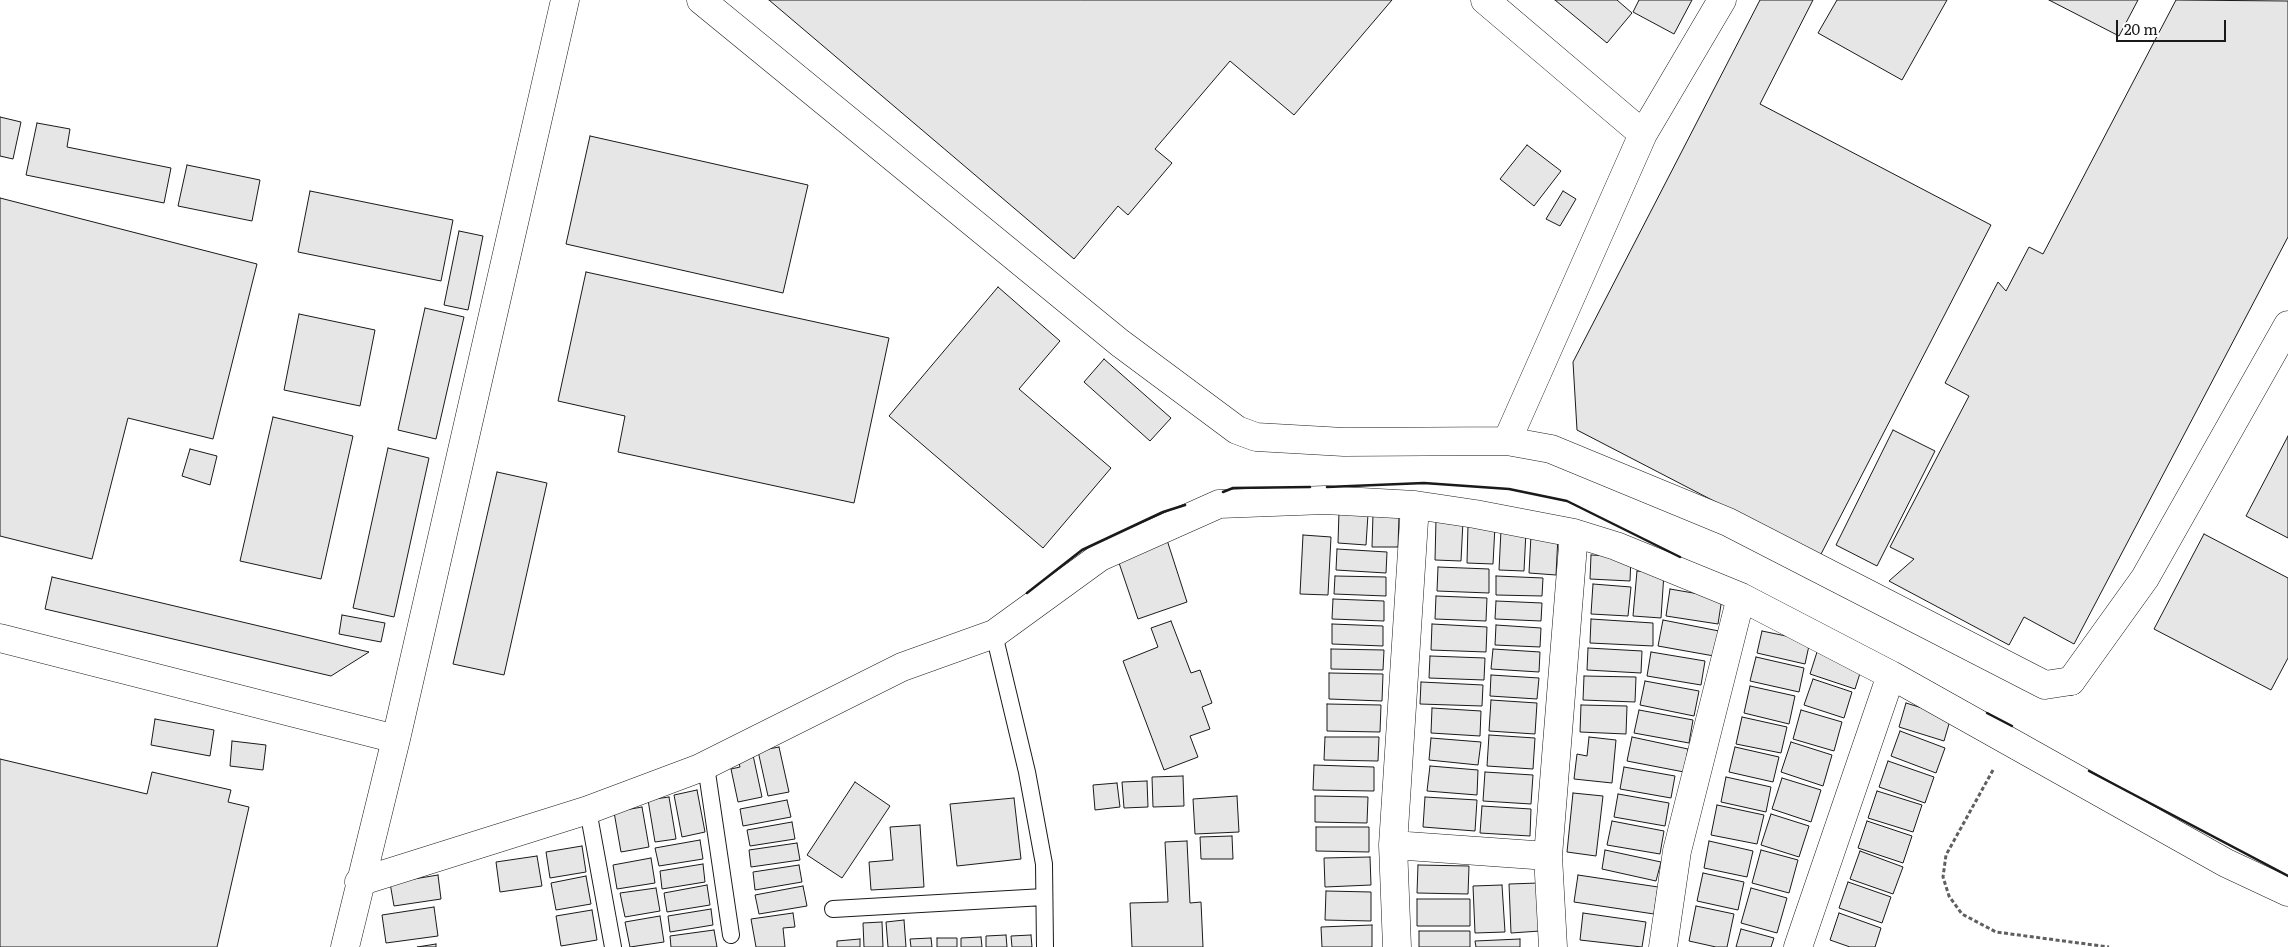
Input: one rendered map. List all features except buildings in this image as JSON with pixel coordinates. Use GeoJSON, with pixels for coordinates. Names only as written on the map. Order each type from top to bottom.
{"type":"FeatureCollection","features":[{"type":"Feature","properties":{"kind":"street"},"geometry":{"type":"LineString","coordinates":[[345,947],[359,882],[396,740],[565,0]]}},
{"type":"Feature","properties":{"kind":"street"},"geometry":{"type":"LineString","coordinates":[[702,0],[1120,343],[1237,430],[1256,438],[1334,441],[1507,441],[1551,449],[1728,522],[2045,685],[2070,681],[2146,578],[2288,325]]}},
{"type":"Feature","properties":{"kind":"street"},"geometry":{"type":"LineString","coordinates":[[1485,0],[1643,134]]}},
{"type":"Feature","properties":{"kind":"street"},"geometry":{"type":"LineString","coordinates":[[1507,441],[1643,134],[1722,0]]}},
{"type":"Feature","properties":{"kind":"street"},"geometry":{"type":"LineString","coordinates":[[359,882],[588,810],[706,766],[902,667],[994,634],[1100,557],[1219,504],[1325,500],[1415,506],[1574,532],[1616,546],[1741,597],[1891,675],[2226,864],[2288,892]]}},
{"type":"Feature","properties":{"kind":"street"},"geometry":{"type":"LineString","coordinates":[[1397,947],[1393,845],[1415,506]]}},
{"type":"Feature","properties":{"kind":"street"},"geometry":{"type":"LineString","coordinates":[[1553,947],[1548,856],[1574,532]]}},
{"type":"Feature","properties":{"kind":"street"},"geometry":{"type":"LineString","coordinates":[[1663,947],[1677,851],[1741,597]]}},
{"type":"Feature","properties":{"kind":"street"},"geometry":{"type":"LineString","coordinates":[[0,638],[396,740]]}},
{"type":"Feature","properties":{"kind":"street"},"geometry":{"type":"LineString","coordinates":[[1798,947],[1891,675]]}},
{"type":"Feature","properties":{"kind":"street"},"geometry":{"type":"LineString","coordinates":[[1393,845],[1548,856]]}},
{"type":"Feature","properties":{"kind":"lane"},"geometry":{"type":"LineString","coordinates":[[994,634],[1027,772],[1044,864],[1045,947]]}},
{"type":"Feature","properties":{"kind":"lane"},"geometry":{"type":"LineString","coordinates":[[706,766],[731,935]]}},
{"type":"Feature","properties":{"kind":"lane"},"geometry":{"type":"LineString","coordinates":[[588,810],[613,947]]}},
{"type":"Feature","properties":{"kind":"lane"},"geometry":{"type":"LineString","coordinates":[[833,908],[1044,897]]}},
{"type":"Feature","properties":{"kind":"path"},"geometry":{"type":"LineString","coordinates":[[2010,741],[1946,855],[1944,877],[1949,896],[1962,914],[1996,932],[2109,947]]}},
{"type":"Feature","properties":{"kind":"wall"},"geometry":{"type":"LineString","coordinates":[[1327,487],[1424,483],[1509,489],[1567,501],[1680,557]]}},
{"type":"Feature","properties":{"kind":"wall"},"geometry":{"type":"LineString","coordinates":[[1223,492],[1233,488],[1310,487]]}},
{"type":"Feature","properties":{"kind":"wall"},"geometry":{"type":"LineString","coordinates":[[1027,593],[1082,550],[1163,512],[1185,505]]}},
{"type":"Feature","properties":{"kind":"wall"},"geometry":{"type":"LineString","coordinates":[[1987,713],[2012,726]]}},
{"type":"Feature","properties":{"kind":"wall"},"geometry":{"type":"LineString","coordinates":[[2089,771],[2288,876]]}}]}
